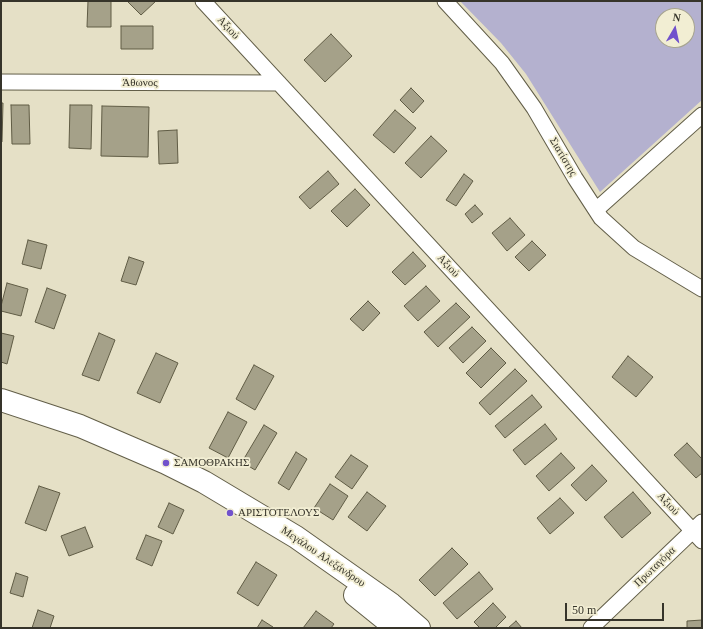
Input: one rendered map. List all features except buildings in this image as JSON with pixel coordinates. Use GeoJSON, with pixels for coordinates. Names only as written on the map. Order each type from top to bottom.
{"type":"FeatureCollection","features":[{"type":"Feature","properties":{"kind":"street","name":"Αξιού"},"geometry":{"type":"LineString","coordinates":[[203,1],[699,531]]}},
{"type":"Feature","properties":{"kind":"street","name":"Σιατίστης"},"geometry":{"type":"LineString","coordinates":[[445,1],[502,63],[534,108],[575,178],[601,218],[634,248],[702,289]]}},
{"type":"Feature","properties":{"kind":"street","name":"Άθωνος"},"geometry":{"type":"LineString","coordinates":[[1,82],[279,83]]}},
{"type":"Feature","properties":{"kind":"street"},"geometry":{"type":"LineString","coordinates":[[596,210],[702,114]]}},
{"type":"Feature","properties":{"kind":"street","name":"Μεγάλου Αλεξάνδρου"},"geometry":{"type":"LineString","coordinates":[[1,400],[36,410],[80,426],[166,463],[204,482],[296,537],[391,604],[419,628]]}},
{"type":"Feature","properties":{"kind":"street","name":"Μεγάλου Αλεξάνδρου"},"geometry":{"type":"LineString","coordinates":[[1,416],[28,422],[76,439],[198,495],[319,569],[371,607],[396,628]]}},
{"type":"Feature","properties":{"kind":"street","name":"Πρωταγόρα"},"geometry":{"type":"LineString","coordinates":[[591,628],[699,531]]}},
{"type":"Feature","properties":{"kind":"shaded area"},"geometry":{"type":"Polygon","coordinates":[[[460,1],[702,1],[702,100],[600,192],[526,74],[501,43],[460,1]]]}},
{"type":"Feature","properties":{"kind":"place","name":"ΣΑΜΟΘΡΑΚΗΣ"},"geometry":{"type":"Point","coordinates":[166,463]}},
{"type":"Feature","properties":{"kind":"place","name":"ΑΡΙΣΤΟΤΕΛΟΥΣ"},"geometry":{"type":"Point","coordinates":[230,513]}}]}
